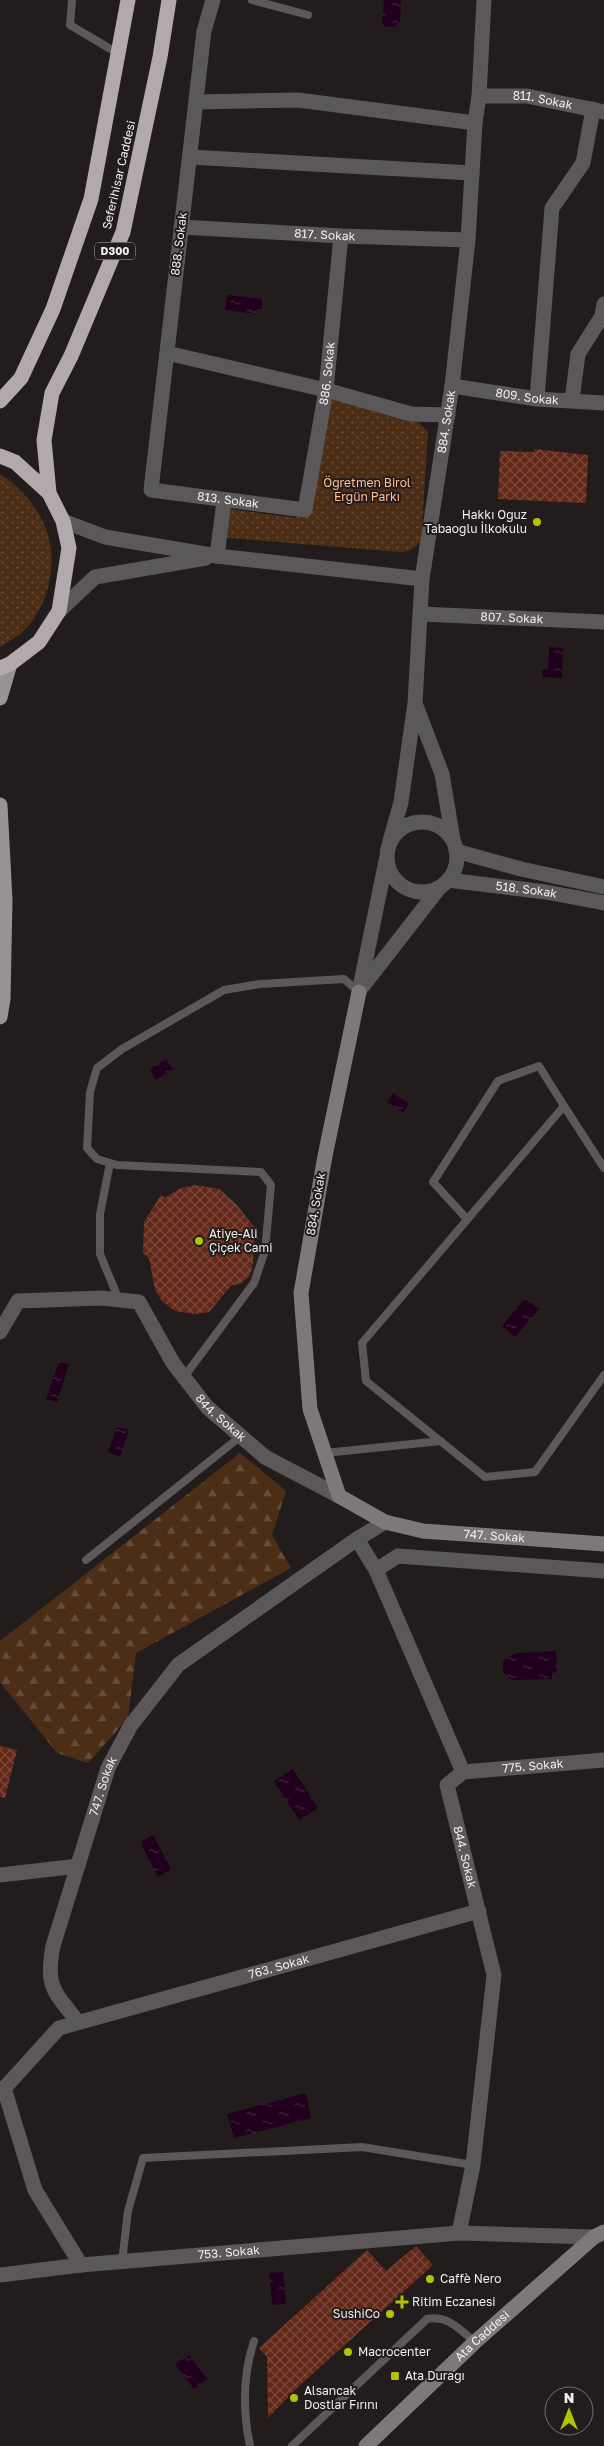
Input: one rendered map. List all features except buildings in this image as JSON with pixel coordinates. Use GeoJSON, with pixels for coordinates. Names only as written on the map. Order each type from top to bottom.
{"type":"FeatureCollection","features":[{"type":"Feature","properties":{"kind":"highway","name":"Seferihisar Caddesi"},"geometry":{"type":"LineString","coordinates":[[0,401],[21,378],[49,318],[88,208],[128,0]]}},
{"type":"Feature","properties":{"kind":"highway","name":"Seferihisar Caddesi"},"geometry":{"type":"LineString","coordinates":[[49,493],[44,440],[52,393],[71,356],[123,232],[160,57],[169,0]]}},
{"type":"Feature","properties":{"kind":"highway"},"geometry":{"type":"LineString","coordinates":[[0,456],[15,462],[49,493]]}},
{"type":"Feature","properties":{"kind":"highway","name":"D300"},"geometry":{"type":"LineString","coordinates":[[5,666],[39,642],[59,611],[70,548],[63,522],[49,493]]}},
{"type":"Feature","properties":{"kind":"main road"},"geometry":{"type":"LineString","coordinates":[[0,698],[5,666]]}},
{"type":"Feature","properties":{"kind":"main road"},"geometry":{"type":"LineString","coordinates":[[0,805],[5,900],[3,1000],[0,1018]]}},
{"type":"Feature","properties":{"kind":"street","name":"888. Sokak"},"geometry":{"type":"LineString","coordinates":[[151,490],[204,31],[213,0]]}},
{"type":"Feature","properties":{"kind":"street","name":"884. Sokak"},"geometry":{"type":"LineString","coordinates":[[390,841],[401,802],[415,703],[422,579],[452,386],[468,240],[475,123],[480,96],[484,0]]}},
{"type":"Feature","properties":{"kind":"street","name":"811. Sokak"},"geometry":{"type":"LineString","coordinates":[[480,96],[527,96],[598,110]]}},
{"type":"Feature","properties":{"kind":"street"},"geometry":{"type":"LineString","coordinates":[[197,102],[298,100],[475,123]]}},
{"type":"Feature","properties":{"kind":"street"},"geometry":{"type":"LineString","coordinates":[[537,400],[552,208],[583,163],[598,110]]}},
{"type":"Feature","properties":{"kind":"street"},"geometry":{"type":"LineString","coordinates":[[190,156],[472,173]]}},
{"type":"Feature","properties":{"kind":"street","name":"817. Sokak"},"geometry":{"type":"LineString","coordinates":[[180,227],[341,236],[468,240]]}},
{"type":"Feature","properties":{"kind":"street","name":"886. Sokak"},"geometry":{"type":"LineString","coordinates":[[305,510],[326,390],[341,236]]}},
{"type":"Feature","properties":{"kind":"street"},"geometry":{"type":"LineString","coordinates":[[572,400],[578,354],[602,316],[604,304]]}},
{"type":"Feature","properties":{"kind":"street"},"geometry":{"type":"LineString","coordinates":[[167,353],[326,390],[411,414],[448,415]]}},
{"type":"Feature","properties":{"kind":"street","name":"809. Sokak"},"geometry":{"type":"LineString","coordinates":[[452,386],[537,400],[572,400],[604,403]]}},
{"type":"Feature","properties":{"kind":"street","name":"813. Sokak"},"geometry":{"type":"LineString","coordinates":[[151,490],[224,501],[305,510]]}},
{"type":"Feature","properties":{"kind":"street"},"geometry":{"type":"LineString","coordinates":[[217,556],[224,501]]}},
{"type":"Feature","properties":{"kind":"street"},"geometry":{"type":"LineString","coordinates":[[63,522],[105,537],[217,556],[422,579]]}},
{"type":"Feature","properties":{"kind":"street"},"geometry":{"type":"LineString","coordinates":[[59,611],[95,577],[217,556]]}},
{"type":"Feature","properties":{"kind":"street","name":"807. Sokak"},"geometry":{"type":"LineString","coordinates":[[421,614],[604,622]]}},
{"type":"Feature","properties":{"kind":"street"},"geometry":{"type":"LineString","coordinates":[[360,992],[444,884],[457,861],[442,774],[415,703]]}},
{"type":"Feature","properties":{"kind":"street"},"geometry":{"type":"LineString","coordinates":[[444,884],[423,892],[406,888],[396,881],[389,871],[386,860],[390,841],[406,825],[416,822],[427,822],[438,825],[455,846]]}},
{"type":"Feature","properties":{"kind":"street","name":"518. Sokak"},"geometry":{"type":"LineString","coordinates":[[455,846],[521,869],[604,887]]}},
{"type":"Feature","properties":{"kind":"street","name":"884. Sokak"},"geometry":{"type":"LineString","coordinates":[[339,1496],[310,1410],[300,1293],[325,1156],[386,860]]}},
{"type":"Feature","properties":{"kind":"street","name":"518. Sokak"},"geometry":{"type":"LineString","coordinates":[[444,884],[546,892],[604,904]]}},
{"type":"Feature","properties":{"kind":"street"},"geometry":{"type":"LineString","coordinates":[[0,1332],[18,1301],[102,1298],[119,1300]]}},
{"type":"Feature","properties":{"kind":"street","name":"844. Sokak"},"geometry":{"type":"LineString","coordinates":[[119,1300],[139,1302],[174,1363],[207,1407],[265,1457],[339,1496]]}},
{"type":"Feature","properties":{"kind":"street"},"geometry":{"type":"LineString","coordinates":[[339,1496],[385,1522],[358,1539],[376,1570],[463,1772]]}},
{"type":"Feature","properties":{"kind":"street","name":"747. Sokak"},"geometry":{"type":"LineString","coordinates":[[385,1522],[423,1532],[604,1544]]}},
{"type":"Feature","properties":{"kind":"street","name":"747. Sokak"},"geometry":{"type":"LineString","coordinates":[[78,2022],[54,1991],[48,1971],[53,1946],[108,1768],[131,1725],[178,1664],[358,1539]]}},
{"type":"Feature","properties":{"kind":"street"},"geometry":{"type":"LineString","coordinates":[[376,1570],[398,1556],[604,1571]]}},
{"type":"Feature","properties":{"kind":"street","name":"775. Sokak"},"geometry":{"type":"LineString","coordinates":[[463,1772],[604,1760]]}},
{"type":"Feature","properties":{"kind":"street","name":"844. Sokak"},"geometry":{"type":"LineString","coordinates":[[458,2233],[473,2165],[494,1975],[480,1911],[447,1784],[463,1772]]}},
{"type":"Feature","properties":{"kind":"street"},"geometry":{"type":"LineString","coordinates":[[0,1875],[78,1866]]}},
{"type":"Feature","properties":{"kind":"street","name":"763. Sokak"},"geometry":{"type":"LineString","coordinates":[[78,2022],[480,1911]]}},
{"type":"Feature","properties":{"kind":"street"},"geometry":{"type":"LineString","coordinates":[[78,2022],[59,2028],[2,2091],[35,2190],[81,2265]]}},
{"type":"Feature","properties":{"kind":"street","name":"753. Sokak"},"geometry":{"type":"LineString","coordinates":[[0,2275],[81,2265],[458,2233],[599,2235]]}},
{"type":"Feature","properties":{"kind":"street","name":"Ata Caddesi"},"geometry":{"type":"LineString","coordinates":[[366,2446],[475,2342],[599,2235]]}},
{"type":"Feature","properties":{"kind":"lane"},"geometry":{"type":"LineString","coordinates":[[72,0],[70,25],[119,54]]}},
{"type":"Feature","properties":{"kind":"lane"},"geometry":{"type":"LineString","coordinates":[[252,0],[308,15]]}},
{"type":"Feature","properties":{"kind":"lane"},"geometry":{"type":"LineString","coordinates":[[184,1377],[254,1283],[265,1251],[271,1185],[261,1172],[110,1163],[97,1159],[87,1148],[90,1092],[97,1068],[122,1050],[224,990],[260,984],[344,980],[360,992]]}},
{"type":"Feature","properties":{"kind":"lane"},"geometry":{"type":"LineString","coordinates":[[467,1219],[433,1182],[498,1081],[539,1066],[604,1168]]}},
{"type":"Feature","properties":{"kind":"lane"},"geometry":{"type":"LineString","coordinates":[[564,1106],[362,1343],[366,1380],[485,1477],[535,1472],[604,1375]]}},
{"type":"Feature","properties":{"kind":"lane"},"geometry":{"type":"LineString","coordinates":[[110,1163],[100,1214],[100,1254],[119,1300]]}},
{"type":"Feature","properties":{"kind":"lane"},"geometry":{"type":"LineString","coordinates":[[86,1560],[241,1436]]}},
{"type":"Feature","properties":{"kind":"lane"},"geometry":{"type":"LineString","coordinates":[[325,1453],[441,1441]]}},
{"type":"Feature","properties":{"kind":"lane"},"geometry":{"type":"LineString","coordinates":[[122,2262],[128,2211],[143,2158],[362,2146],[473,2165]]}},
{"type":"Feature","properties":{"kind":"lane"},"geometry":{"type":"LineString","coordinates":[[292,2446],[427,2319],[438,2317],[448,2319],[475,2342]]}},
{"type":"Feature","properties":{"kind":"lane"},"geometry":{"type":"LineString","coordinates":[[250,2446],[245,2394],[247,2367],[254,2341]]}},
{"type":"Feature","properties":{"kind":"green space","name":"Öğretmen Birol Ergün Parkı"},"geometry":{"type":"Polygon","coordinates":[[[326,390],[411,414],[428,432],[421,542],[409,551],[400,552],[219,537],[223,508],[296,518],[305,510],[326,390]]]}},
{"type":"Feature","properties":{"kind":"green space"},"geometry":{"type":"Polygon","coordinates":[[[0,474],[28,498],[38,512],[50,543],[52,560],[45,597],[38,612],[19,635],[0,647],[0,474]]]}},
{"type":"Feature","properties":{"kind":"green space"},"geometry":{"type":"Polygon","coordinates":[[[240,1453],[286,1491],[272,1535],[291,1568],[136,1653],[128,1718],[88,1763],[57,1753],[0,1682],[0,1641],[240,1453]]]}},
{"type":"Feature","properties":{"kind":"water"},"geometry":{"type":"Polygon","coordinates":[[[384,0],[401,0],[400,23],[396,24],[396,27],[385,27],[382,22],[384,0]]]}},
{"type":"Feature","properties":{"kind":"water"},"geometry":{"type":"Polygon","coordinates":[[[229,295],[262,299],[262,309],[257,309],[255,314],[225,310],[229,295]]]}},
{"type":"Feature","properties":{"kind":"water"},"geometry":{"type":"Polygon","coordinates":[[[549,647],[563,648],[562,678],[542,677],[542,670],[548,669],[549,647]]]}},
{"type":"Feature","properties":{"kind":"water"},"geometry":{"type":"Polygon","coordinates":[[[166,1059],[173,1069],[156,1080],[150,1069],[166,1059]]]}},
{"type":"Feature","properties":{"kind":"water"},"geometry":{"type":"Polygon","coordinates":[[[393,1093],[409,1104],[403,1113],[387,1102],[393,1093]]]}},
{"type":"Feature","properties":{"kind":"water"},"geometry":{"type":"Polygon","coordinates":[[[525,1298],[539,1309],[515,1337],[502,1326],[525,1298]]]}},
{"type":"Feature","properties":{"kind":"water"},"geometry":{"type":"Polygon","coordinates":[[[59,1362],[69,1364],[57,1402],[46,1399],[59,1362]]]}},
{"type":"Feature","properties":{"kind":"water"},"geometry":{"type":"Polygon","coordinates":[[[117,1427],[129,1430],[120,1457],[108,1452],[117,1427]]]}},
{"type":"Feature","properties":{"kind":"water"},"geometry":{"type":"Polygon","coordinates":[[[556,1651],[557,1672],[552,1673],[552,1679],[512,1680],[503,1672],[503,1662],[505,1659],[516,1653],[556,1651]]]}},
{"type":"Feature","properties":{"kind":"water"},"geometry":{"type":"Polygon","coordinates":[[[293,1769],[318,1808],[299,1820],[274,1781],[293,1769]]]}},
{"type":"Feature","properties":{"kind":"water"},"geometry":{"type":"Polygon","coordinates":[[[153,1835],[171,1869],[158,1877],[140,1842],[153,1835]]]}},
{"type":"Feature","properties":{"kind":"water"},"geometry":{"type":"Polygon","coordinates":[[[306,2093],[311,2118],[234,2138],[227,2114],[306,2093]]]}},
{"type":"Feature","properties":{"kind":"water"},"geometry":{"type":"Polygon","coordinates":[[[283,2272],[286,2304],[272,2305],[269,2273],[283,2272]]]}},
{"type":"Feature","properties":{"kind":"water"},"geometry":{"type":"Polygon","coordinates":[[[189,2355],[207,2379],[194,2389],[175,2364],[189,2355]]]}},
{"type":"Feature","properties":{"kind":"place","name":"Hakkı Oğuz Tabaoğlu İlkokulu"},"geometry":{"type":"Point","coordinates":[537,522]}},
{"type":"Feature","properties":{"kind":"place","name":"Atiye-Ali Çiçek Cami"},"geometry":{"type":"Point","coordinates":[199,1241]}},
{"type":"Feature","properties":{"kind":"place","name":"Caffè Nero"},"geometry":{"type":"Point","coordinates":[430,2279]}},
{"type":"Feature","properties":{"kind":"place","name":"Ritim Eczanesi"},"geometry":{"type":"Point","coordinates":[402,2302]}},
{"type":"Feature","properties":{"kind":"place","name":"SushiCo"},"geometry":{"type":"Point","coordinates":[390,2314]}},
{"type":"Feature","properties":{"kind":"place","name":"Macrocenter"},"geometry":{"type":"Point","coordinates":[348,2352]}},
{"type":"Feature","properties":{"kind":"place","name":"Ata Durağı"},"geometry":{"type":"Point","coordinates":[395,2376]}},
{"type":"Feature","properties":{"kind":"place","name":"Alsancak Dostlar Fırını"},"geometry":{"type":"Point","coordinates":[294,2398]}}]}
